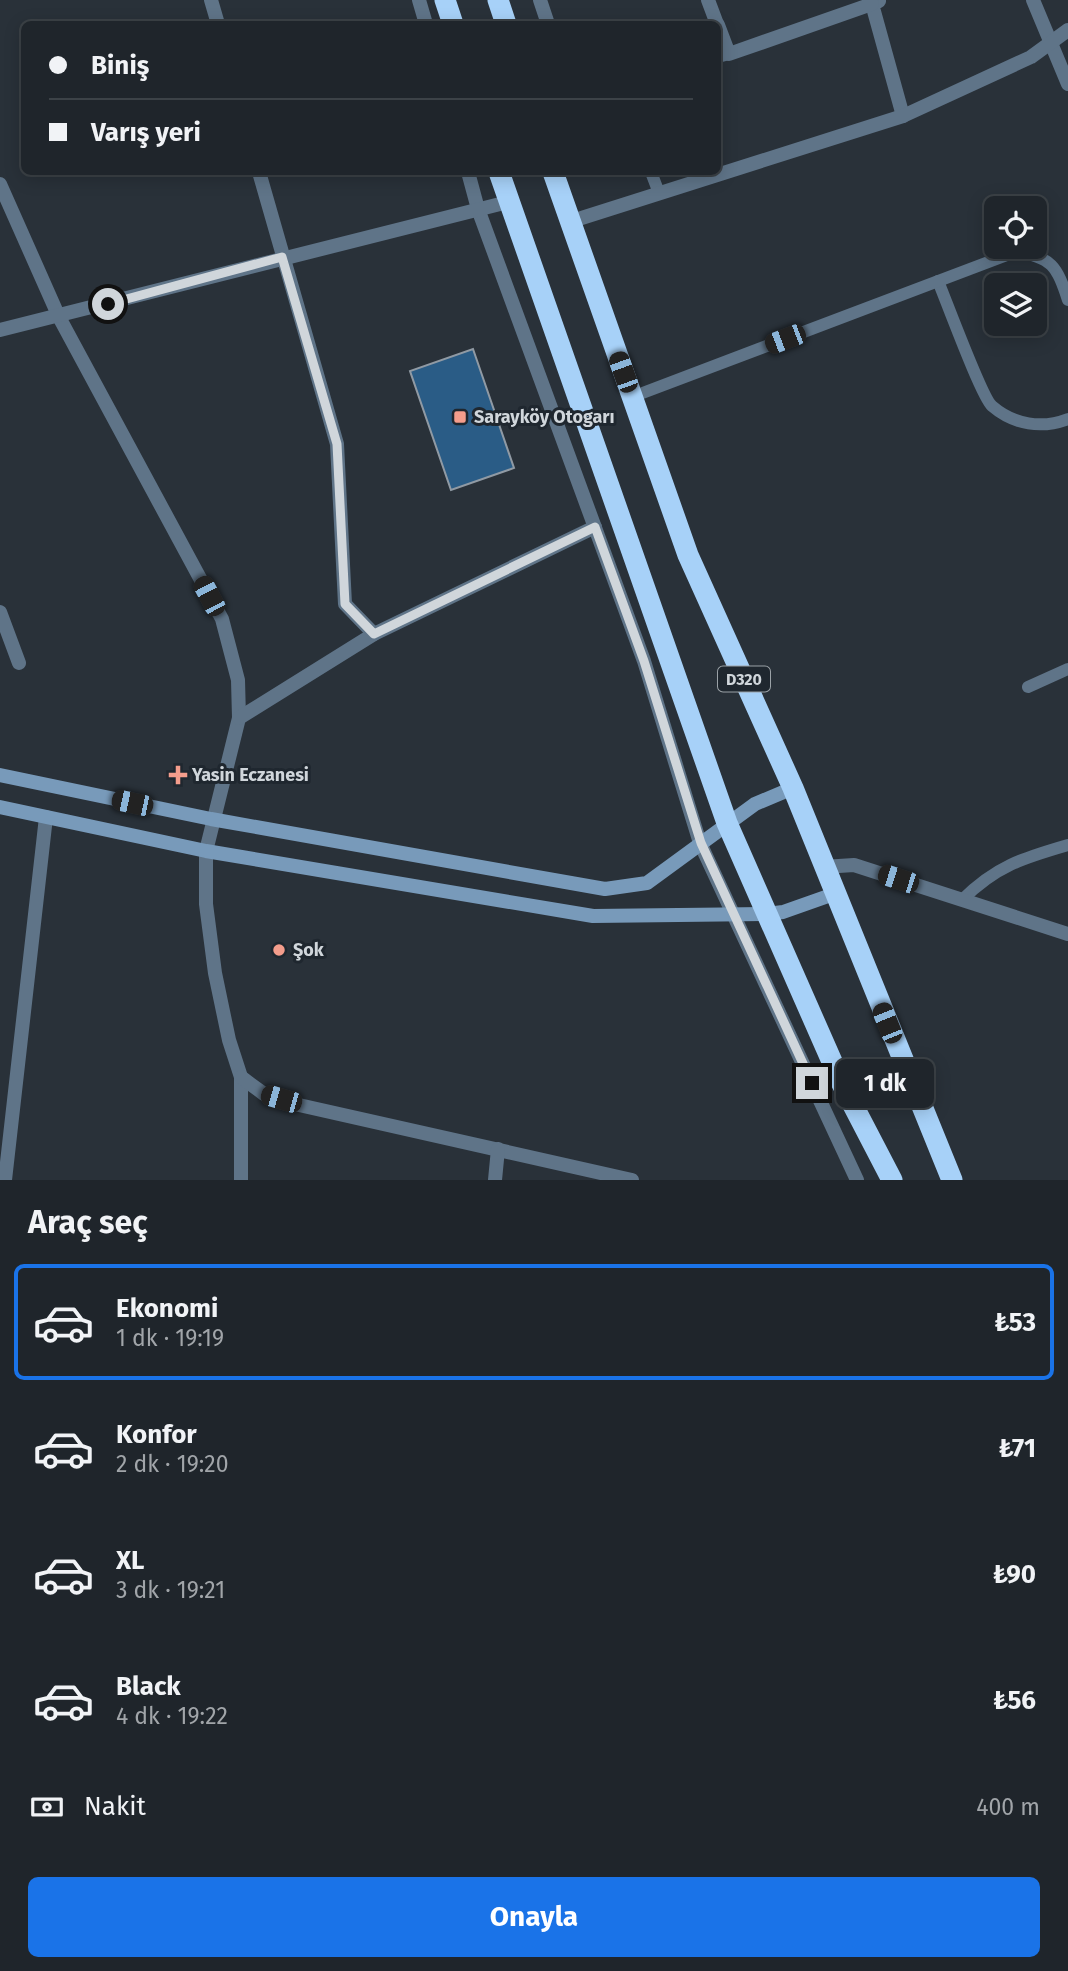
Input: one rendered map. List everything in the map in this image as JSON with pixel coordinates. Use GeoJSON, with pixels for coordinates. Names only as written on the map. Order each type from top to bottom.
{"type":"FeatureCollection","features":[{"type":"Feature","properties":{"kind":"highway"},"geometry":{"type":"LineString","coordinates":[[445,0],[452,21]]}},
{"type":"Feature","properties":{"kind":"highway"},"geometry":{"type":"LineString","coordinates":[[498,0],[505,21]]}},
{"type":"Feature","properties":{"kind":"highway"},"geometry":{"type":"LineString","coordinates":[[500,175],[727,824],[841,1082],[892,1180]]}},
{"type":"Feature","properties":{"kind":"highway","name":"D320"},"geometry":{"type":"LineString","coordinates":[[553,175],[688,555],[793,788],[951,1180]]}},
{"type":"Feature","properties":{"kind":"street"},"geometry":{"type":"LineString","coordinates":[[211,0],[217,21]]}},
{"type":"Feature","properties":{"kind":"street"},"geometry":{"type":"LineString","coordinates":[[419,0],[425,21]]}},
{"type":"Feature","properties":{"kind":"street"},"geometry":{"type":"LineString","coordinates":[[540,0],[547,21]]}},
{"type":"Feature","properties":{"kind":"street"},"geometry":{"type":"LineString","coordinates":[[708,0],[716,21]]}},
{"type":"Feature","properties":{"kind":"street"},"geometry":{"type":"LineString","coordinates":[[1033,0],[1052,42],[1064,59],[1068,84]]}},
{"type":"Feature","properties":{"kind":"street"},"geometry":{"type":"LineString","coordinates":[[723,55],[876,2],[903,116]]}},
{"type":"Feature","properties":{"kind":"street"},"geometry":{"type":"LineString","coordinates":[[721,173],[903,116],[1031,57],[1068,30]]}},
{"type":"Feature","properties":{"kind":"street"},"geometry":{"type":"LineString","coordinates":[[259,175],[337,444],[345,604],[374,634]]}},
{"type":"Feature","properties":{"kind":"street"},"geometry":{"type":"LineString","coordinates":[[469,175],[478,209],[644,661],[701,843],[857,1180]]}},
{"type":"Feature","properties":{"kind":"street"},"geometry":{"type":"LineString","coordinates":[[569,222],[716,175]]}},
{"type":"Feature","properties":{"kind":"street"},"geometry":{"type":"LineString","coordinates":[[0,184],[59,317],[222,619],[238,680],[239,718],[211,819],[206,851],[206,904],[215,972],[229,1040],[241,1077],[241,1180]]}},
{"type":"Feature","properties":{"kind":"street"},"geometry":{"type":"LineString","coordinates":[[0,330],[508,202]]}},
{"type":"Feature","properties":{"kind":"street"},"geometry":{"type":"LineString","coordinates":[[239,718],[374,634],[595,527]]}},
{"type":"Feature","properties":{"kind":"street"},"geometry":{"type":"LineString","coordinates":[[0,612],[19,663]]}},
{"type":"Feature","properties":{"kind":"street"},"geometry":{"type":"LineString","coordinates":[[0,775],[211,819],[605,889],[647,883],[755,804],[793,788]]}},
{"type":"Feature","properties":{"kind":"street"},"geometry":{"type":"LineString","coordinates":[[0,807],[206,851],[593,916],[767,914],[783,912],[834,894]]}},
{"type":"Feature","properties":{"kind":"street"},"geometry":{"type":"LineString","coordinates":[[5,1180],[46,817]]}},
{"type":"Feature","properties":{"kind":"street"},"geometry":{"type":"LineString","coordinates":[[823,867],[854,865],[1068,934]]}},
{"type":"Feature","properties":{"kind":"street"},"geometry":{"type":"LineString","coordinates":[[241,1077],[264,1094],[299,1105],[632,1180]]}},
{"type":"Feature","properties":{"kind":"street"},"geometry":{"type":"LineString","coordinates":[[495,1180],[498,1149]]}},
{"type":"Feature","properties":{"kind":"lane"},"geometry":{"type":"LineString","coordinates":[[652,175],[659,193]]}},
{"type":"Feature","properties":{"kind":"lane"},"geometry":{"type":"LineString","coordinates":[[632,397],[1015,252],[1027,253],[1057,268],[1068,300]]}},
{"type":"Feature","properties":{"kind":"lane"},"geometry":{"type":"LineString","coordinates":[[938,281],[990,405],[1020,423],[1050,426],[1068,419]]}},
{"type":"Feature","properties":{"kind":"lane"},"geometry":{"type":"LineString","coordinates":[[1028,687],[1068,669]]}},
{"type":"Feature","properties":{"kind":"lane"},"geometry":{"type":"LineString","coordinates":[[962,900],[987,877],[1015,860],[1068,845]]}},
{"type":"Feature","properties":{"kind":"building"},"geometry":{"type":"Polygon","coordinates":[[[473,349],[514,468],[451,490],[410,371],[473,349]]]}},
{"type":"Feature","properties":{"kind":"place","name":"Sarayköy Otogarı"},"geometry":{"type":"Point","coordinates":[460,417]}},
{"type":"Feature","properties":{"kind":"place","name":"Yasin Eczanesi"},"geometry":{"type":"Point","coordinates":[178,775]}},
{"type":"Feature","properties":{"kind":"place","name":"Şok"},"geometry":{"type":"Point","coordinates":[279,950]}},
{"type":"Feature","properties":{"kind":"route"},"geometry":{"type":"LineString","coordinates":[[108,304],[282,257],[337,444],[345,604],[374,634],[595,527],[644,661],[701,843],[812,1083]]}}]}
